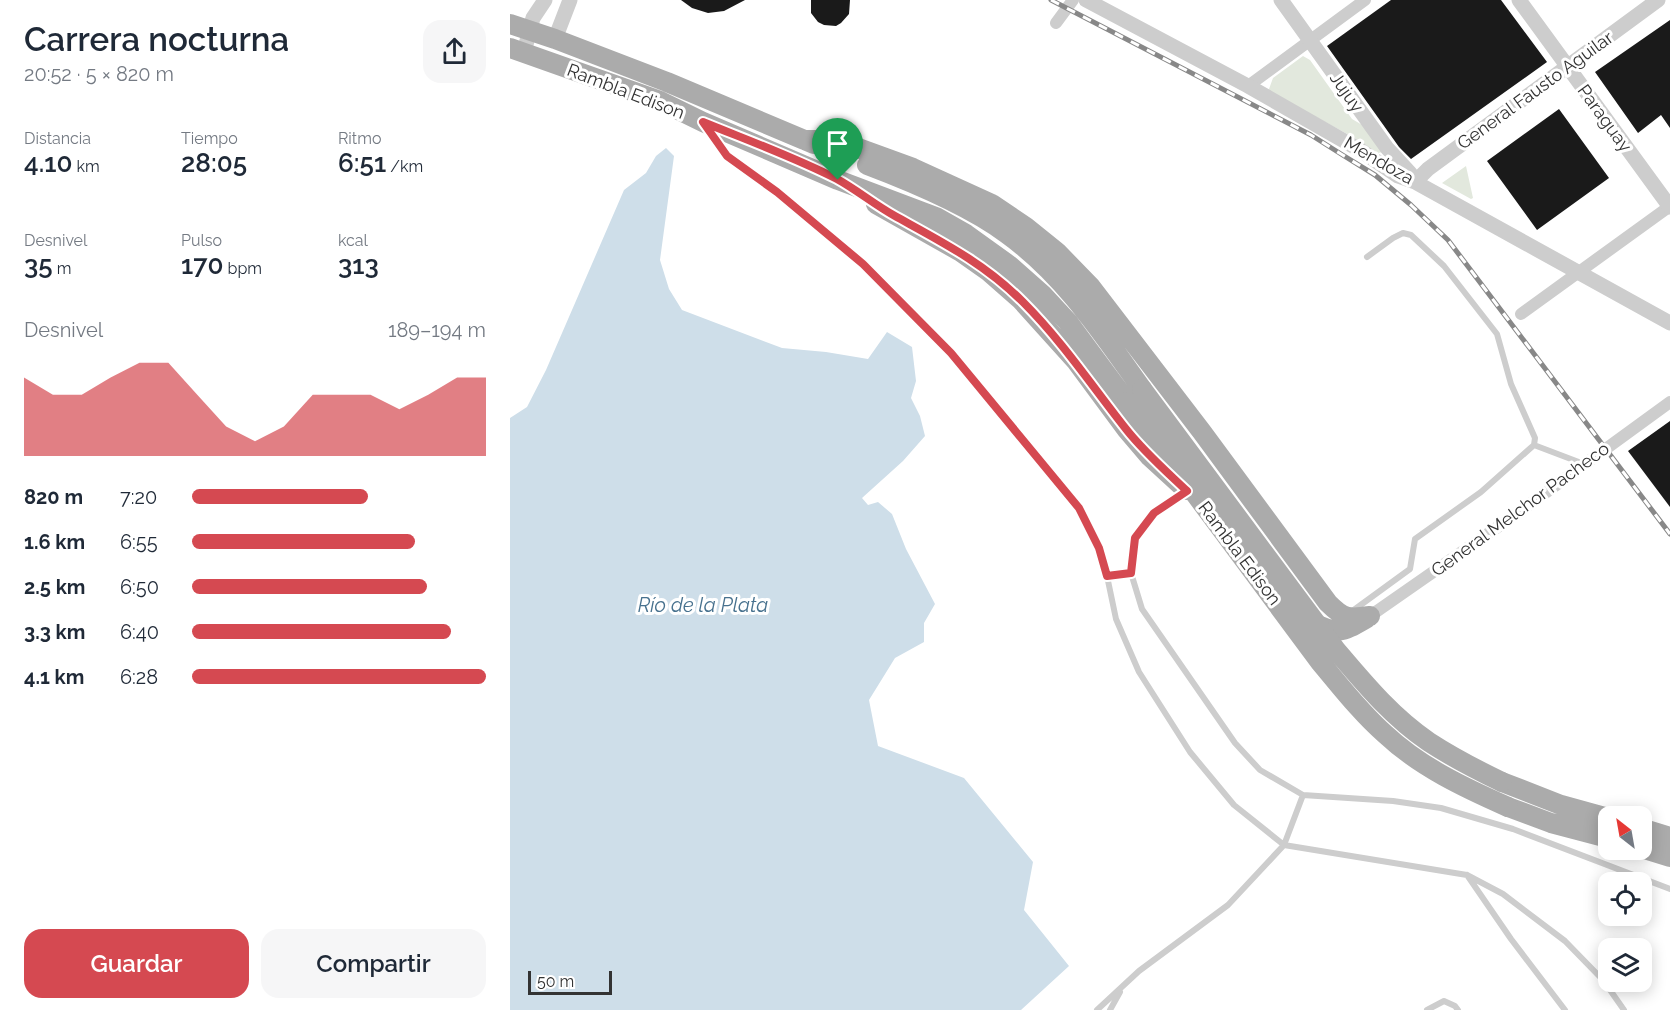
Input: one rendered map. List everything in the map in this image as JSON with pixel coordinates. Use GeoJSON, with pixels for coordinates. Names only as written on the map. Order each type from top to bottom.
{"type":"FeatureCollection","features":[{"type":"Feature","properties":{"kind":"main road","name":"Rambla Edison"},"geometry":{"type":"LineString","coordinates":[[519,27],[667,82],[877,169],[946,199],[1006,233],[1062,283],[1084,309],[1336,650],[1370,690],[1427,741],[1454,758],[1502,782],[1561,805],[1598,815]]}},
{"type":"Feature","properties":{"kind":"main road","name":"Rambla Edison"},"geometry":{"type":"LineString","coordinates":[[517,50],[660,101],[838,180],[936,217],[966,234],[1009,265],[1043,295],[1068,322],[1320,662],[1386,735],[1419,760],[1473,792],[1551,823],[1598,835]]}},
{"type":"Feature","properties":{"kind":"main road"},"geometry":{"type":"LineString","coordinates":[[804,140],[836,140],[913,168],[992,204],[1057,252],[1091,287],[1202,432],[1328,603],[1345,617],[1352,619],[1370,616]]}},
{"type":"Feature","properties":{"kind":"main road"},"geometry":{"type":"LineString","coordinates":[[838,180],[893,215],[961,252],[988,271],[1021,300],[1076,361],[1150,457],[1187,491],[1311,622],[1331,631],[1345,631],[1370,616]]}},
{"type":"Feature","properties":{"kind":"main road"},"geometry":{"type":"LineString","coordinates":[[1652,831],[1670,837]]}},
{"type":"Feature","properties":{"kind":"main road"},"geometry":{"type":"LineString","coordinates":[[1652,851],[1670,857]]}},
{"type":"Feature","properties":{"kind":"street"},"geometry":{"type":"LineString","coordinates":[[555,39],[570,0]]}},
{"type":"Feature","properties":{"kind":"street"},"geometry":{"type":"LineString","coordinates":[[1056,23],[1073,0]]}},
{"type":"Feature","properties":{"kind":"street","name":"Mendoza"},"geometry":{"type":"LineString","coordinates":[[1086,0],[1248,86],[1350,144],[1398,176],[1415,182],[1670,323]]}},
{"type":"Feature","properties":{"kind":"street","name":"Jujuy"},"geometry":{"type":"LineString","coordinates":[[1281,0],[1387,148],[1410,173],[1415,182]]}},
{"type":"Feature","properties":{"kind":"street"},"geometry":{"type":"LineString","coordinates":[[1248,86],[1365,0]]}},
{"type":"Feature","properties":{"kind":"street","name":"Paraguay"},"geometry":{"type":"LineString","coordinates":[[1519,0],[1670,206]]}},
{"type":"Feature","properties":{"kind":"street","name":"General Fausto Aguilar"},"geometry":{"type":"LineString","coordinates":[[1415,182],[1428,169],[1658,0]]}},
{"type":"Feature","properties":{"kind":"street"},"geometry":{"type":"LineString","coordinates":[[517,50],[519,27],[542,1]]}},
{"type":"Feature","properties":{"kind":"street"},"geometry":{"type":"LineString","coordinates":[[1521,314],[1670,206]]}},
{"type":"Feature","properties":{"kind":"street","name":"General Melchor Pacheco"},"geometry":{"type":"LineString","coordinates":[[1370,616],[1670,402]]}},
{"type":"Feature","properties":{"kind":"lane"},"geometry":{"type":"LineString","coordinates":[[703,122],[727,156],[777,192],[863,264],[951,353],[1079,508],[1099,548],[1116,619],[1139,672],[1190,752],[1234,806],[1284,845],[1467,875],[1503,894],[1565,941],[1603,980],[1624,1010]]}},
{"type":"Feature","properties":{"kind":"lane"},"geometry":{"type":"LineString","coordinates":[[1345,617],[1410,569],[1416,538],[1481,492],[1534,445],[1535,438],[1511,384],[1497,334],[1444,266],[1411,235],[1403,233],[1367,258]]}},
{"type":"Feature","properties":{"kind":"lane"},"geometry":{"type":"LineString","coordinates":[[1534,445],[1585,464]]}},
{"type":"Feature","properties":{"kind":"lane"},"geometry":{"type":"LineString","coordinates":[[1187,491],[1154,513],[1135,538],[1131,573],[1142,609],[1235,743],[1260,770],[1303,795],[1401,802],[1441,808],[1513,829],[1670,889]]}},
{"type":"Feature","properties":{"kind":"lane"},"geometry":{"type":"LineString","coordinates":[[1107,576],[1131,573]]}},
{"type":"Feature","properties":{"kind":"lane"},"geometry":{"type":"LineString","coordinates":[[1097,1010],[1139,971],[1228,905],[1284,845],[1303,795]]}},
{"type":"Feature","properties":{"kind":"lane"},"geometry":{"type":"LineString","coordinates":[[1467,875],[1498,921],[1565,1010]]}},
{"type":"Feature","properties":{"kind":"lane"},"geometry":{"type":"LineString","coordinates":[[1110,1010],[1119,993],[1139,971]]}},
{"type":"Feature","properties":{"kind":"lane"},"geometry":{"type":"LineString","coordinates":[[1427,1010],[1444,1001],[1458,1010]]}},
{"type":"Feature","properties":{"kind":"shaded area"},"geometry":{"type":"Polygon","coordinates":[[[1303,56],[1310,60],[1352,119],[1364,126],[1383,152],[1378,153],[1270,92],[1273,78],[1303,56]]]}},
{"type":"Feature","properties":{"kind":"shaded area"},"geometry":{"type":"Polygon","coordinates":[[[1466,166],[1473,198],[1471,199],[1442,183],[1466,166]]]}},
{"type":"Feature","properties":{"kind":"water","name":"Río de la Plata"},"geometry":{"type":"Polygon","coordinates":[[[666,148],[674,156],[660,260],[669,289],[682,310],[782,348],[868,359],[887,332],[912,347],[916,381],[911,398],[920,416],[925,436],[903,461],[862,498],[868,505],[878,502],[892,514],[906,549],[935,604],[924,623],[924,642],[895,658],[869,700],[878,746],[964,778],[1033,862],[1024,910],[1069,966],[1021,1010],[510,1010],[510,418],[527,407],[546,370],[624,190],[646,173],[656,156],[666,148]]]}},
{"type":"Feature","properties":{"kind":"building"},"geometry":{"type":"Polygon","coordinates":[[[681,0],[745,0],[724,11],[708,13],[692,8],[681,0]]]}},
{"type":"Feature","properties":{"kind":"building"},"geometry":{"type":"Polygon","coordinates":[[[811,0],[850,0],[849,14],[836,26],[824,25],[818,22],[811,13],[811,0]]]}},
{"type":"Feature","properties":{"kind":"building"},"geometry":{"type":"Polygon","coordinates":[[[1391,0],[1501,0],[1547,62],[1411,159],[1399,147],[1327,46],[1391,0]]]}},
{"type":"Feature","properties":{"kind":"building"},"geometry":{"type":"Polygon","coordinates":[[[1670,20],[1670,128],[1661,115],[1638,133],[1595,72],[1670,20]]]}},
{"type":"Feature","properties":{"kind":"building"},"geometry":{"type":"Polygon","coordinates":[[[1559,109],[1609,178],[1537,230],[1487,161],[1559,109]]]}},
{"type":"Feature","properties":{"kind":"building"},"geometry":{"type":"Polygon","coordinates":[[[1670,421],[1670,507],[1628,451],[1670,421]]]}},
{"type":"Feature","properties":{"kind":"railway"},"geometry":{"type":"LineString","coordinates":[[1051,0],[1311,135],[1375,175],[1411,205],[1448,240],[1670,534]]}},
{"type":"Feature","properties":{"kind":"route"},"geometry":{"type":"LineString","coordinates":[[703,122],[838,180],[893,215],[961,252],[988,271],[1021,300],[1076,361],[1150,457],[1187,491],[1154,513],[1135,538],[1131,573],[1107,576],[1099,548],[1079,508],[951,353],[863,264],[777,192],[727,156],[703,122]]}}]}
